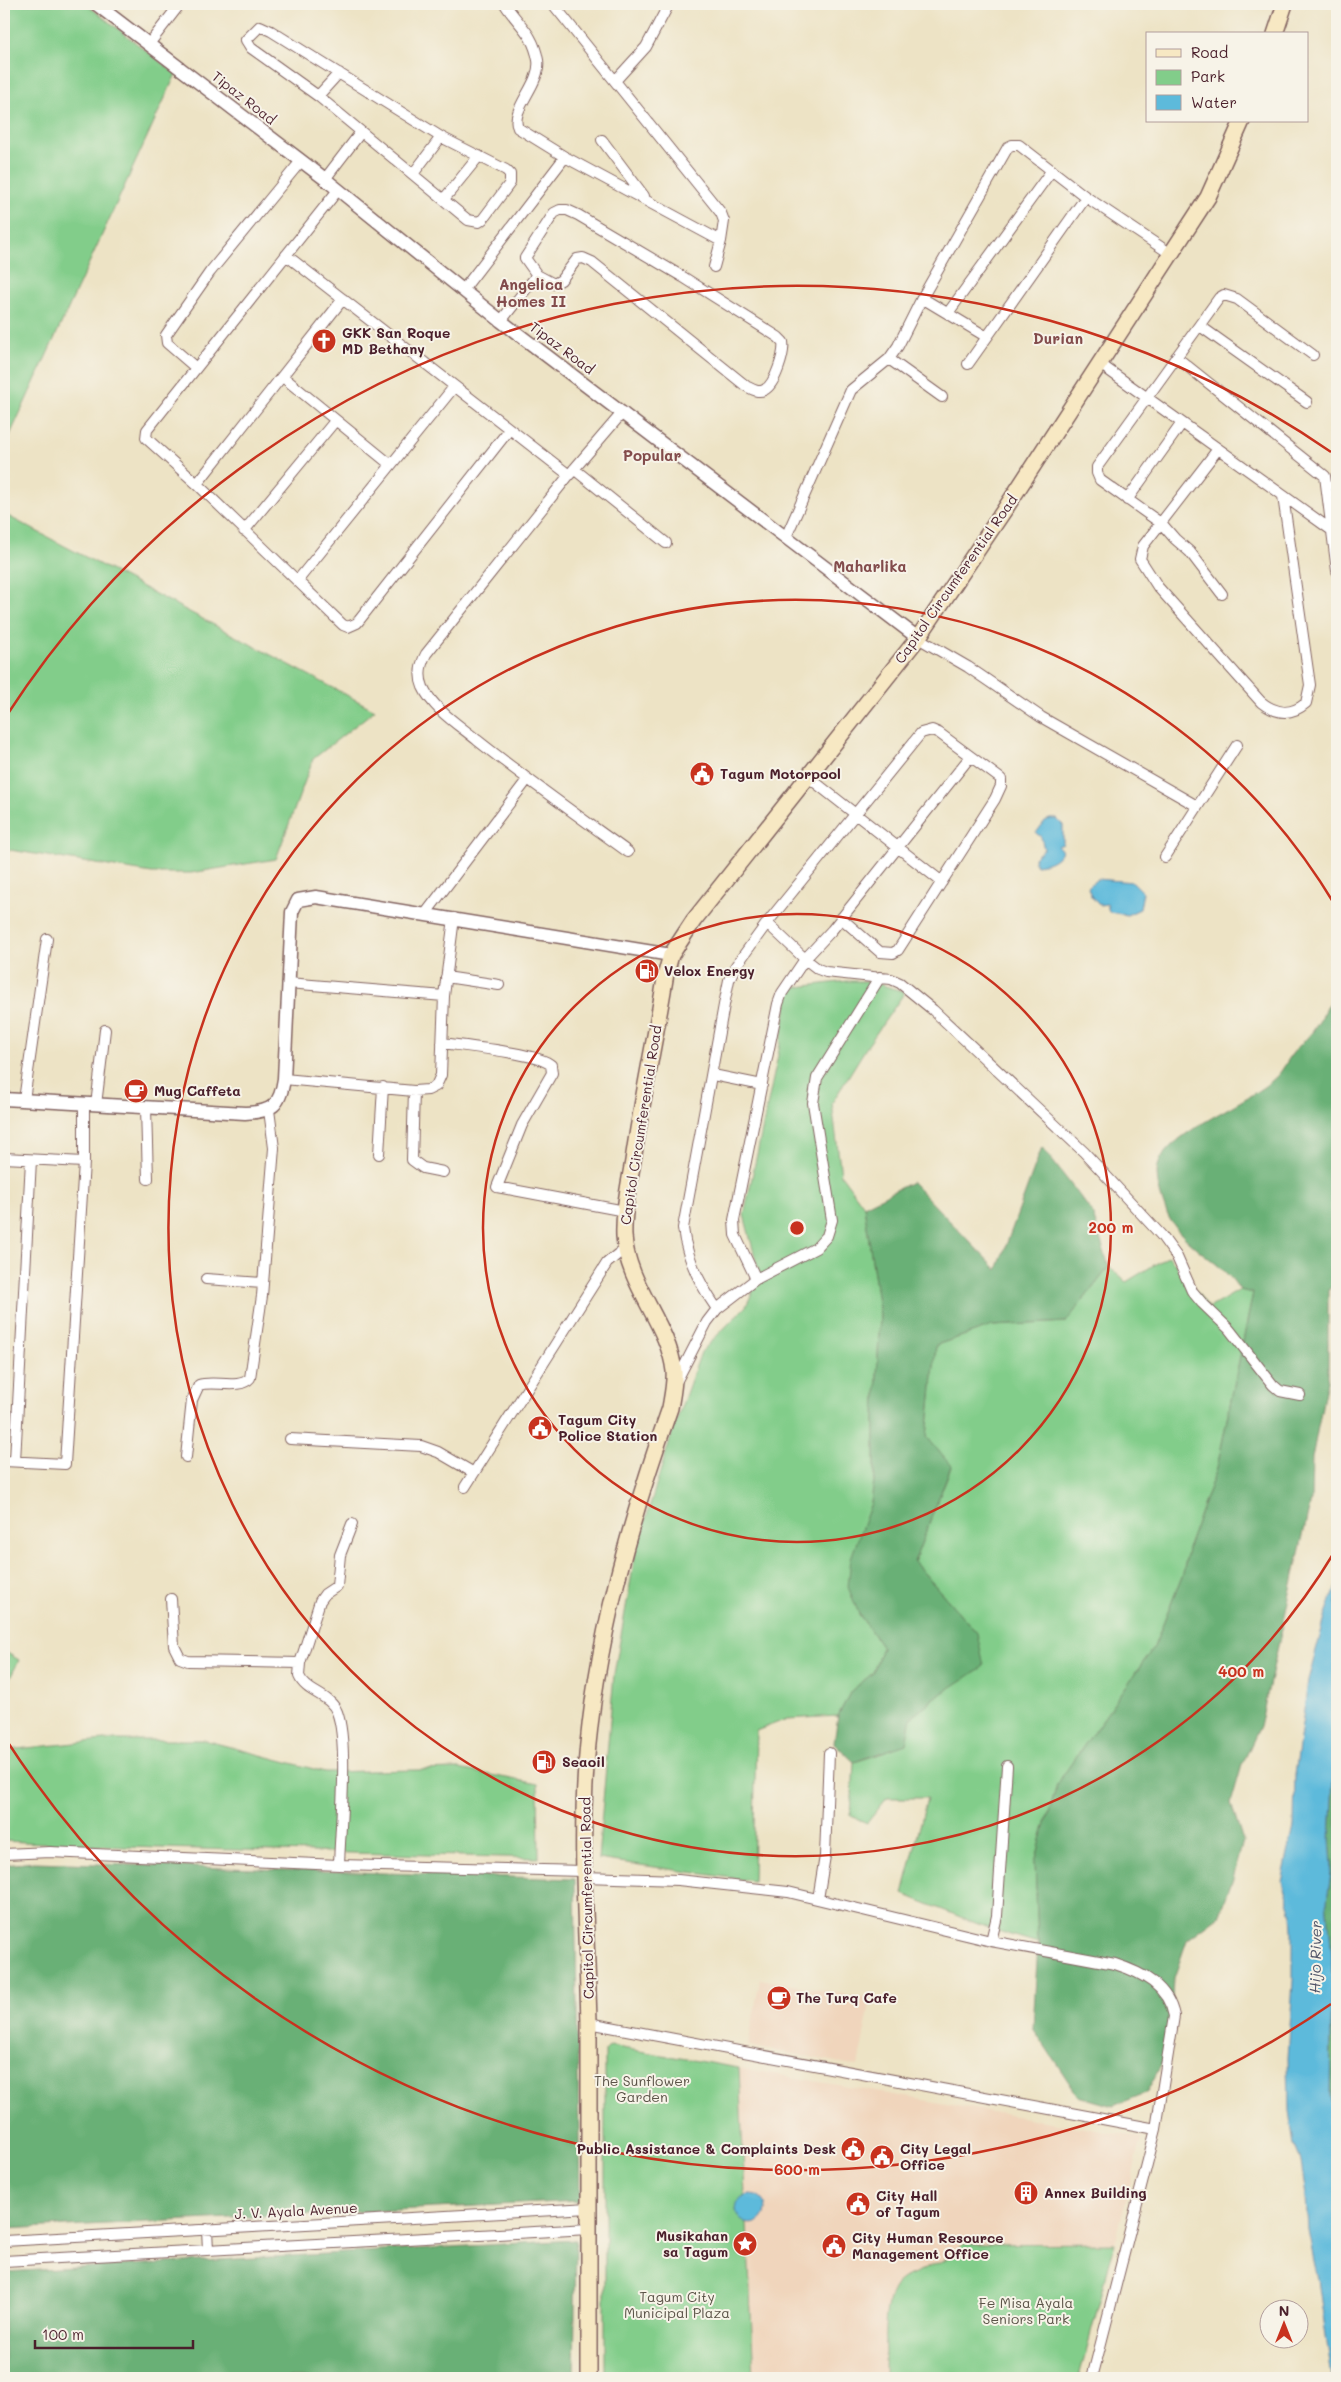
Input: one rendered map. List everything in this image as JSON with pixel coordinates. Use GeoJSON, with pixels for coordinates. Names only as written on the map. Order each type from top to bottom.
{"type":"FeatureCollection","features":[{"type":"Feature","properties":{"kind":"main road"},"geometry":{"type":"LineString","coordinates":[[1275,32],[1285,4]]}},
{"type":"Feature","properties":{"kind":"main road","name":"Capitol Circumferential Road"},"geometry":{"type":"LineString","coordinates":[[589,2378],[589,2023],[584,1874],[586,1767],[596,1684],[625,1546],[670,1408],[674,1387],[674,1370],[670,1352],[632,1271],[626,1252],[624,1235],[625,1211],[638,1129],[666,973],[671,955],[694,920],[918,638],[1100,364],[1208,197],[1242,122]]}},
{"type":"Feature","properties":{"kind":"street","name":"Tipaz Road"},"geometry":{"type":"LineString","coordinates":[[96,4],[325,179],[501,321],[918,638]]}},
{"type":"Feature","properties":{"kind":"street"},"geometry":{"type":"LineString","coordinates":[[149,44],[180,4]]}},
{"type":"Feature","properties":{"kind":"street"},"geometry":{"type":"LineString","coordinates":[[505,4],[531,38],[538,62],[537,77],[517,116],[516,123],[518,128],[565,157],[721,240]]}},
{"type":"Feature","properties":{"kind":"street"},"geometry":{"type":"LineString","coordinates":[[553,4],[721,213],[724,221],[714,267]]}},
{"type":"Feature","properties":{"kind":"street"},"geometry":{"type":"LineString","coordinates":[[615,81],[646,47],[669,4]]}},
{"type":"Feature","properties":{"kind":"street"},"geometry":{"type":"LineString","coordinates":[[265,27],[339,73],[442,137],[506,170],[510,179],[483,219],[478,222],[468,220],[318,96],[251,48],[246,43],[247,38],[256,28],[265,27]]}},
{"type":"Feature","properties":{"kind":"street"},"geometry":{"type":"LineString","coordinates":[[318,96],[339,73]]}},
{"type":"Feature","properties":{"kind":"street"},"geometry":{"type":"LineString","coordinates":[[325,179],[360,132]]}},
{"type":"Feature","properties":{"kind":"street"},"geometry":{"type":"LineString","coordinates":[[413,174],[442,137]]}},
{"type":"Feature","properties":{"kind":"street"},"geometry":{"type":"LineString","coordinates":[[602,140],[646,199]]}},
{"type":"Feature","properties":{"kind":"street"},"geometry":{"type":"LineString","coordinates":[[786,537],[851,390],[889,359],[1008,148],[1012,145],[1019,145],[1086,197],[1171,254]]}},
{"type":"Feature","properties":{"kind":"street"},"geometry":{"type":"LineString","coordinates":[[444,199],[478,156]]}},
{"type":"Feature","properties":{"kind":"street"},"geometry":{"type":"LineString","coordinates":[[463,290],[565,157]]}},
{"type":"Feature","properties":{"kind":"street"},"geometry":{"type":"LineString","coordinates":[[196,368],[168,343],[166,335],[210,272],[301,161]]}},
{"type":"Feature","properties":{"kind":"street"},"geometry":{"type":"LineString","coordinates":[[948,313],[1052,170]]}},
{"type":"Feature","properties":{"kind":"street"},"geometry":{"type":"LineString","coordinates":[[338,190],[145,434],[149,442],[197,484],[343,625],[353,626],[509,430]]}},
{"type":"Feature","properties":{"kind":"street"},"geometry":{"type":"LineString","coordinates":[[968,364],[1086,197]]}},
{"type":"Feature","properties":{"kind":"street"},"geometry":{"type":"LineString","coordinates":[[560,210],[568,210],[683,277],[778,337],[783,342],[783,356],[769,386],[763,390],[755,391],[592,262],[583,258],[577,259],[561,280],[554,284],[537,275],[527,263],[526,254],[554,213],[560,210]]}},
{"type":"Feature","properties":{"kind":"street"},"geometry":{"type":"LineString","coordinates":[[286,255],[509,430],[571,472],[666,543]]}},
{"type":"Feature","properties":{"kind":"street"},"geometry":{"type":"LineString","coordinates":[[501,321],[537,275]]}},
{"type":"Feature","properties":{"kind":"street"},"geometry":{"type":"LineString","coordinates":[[1222,594],[1196,558],[1162,524],[1100,480],[1097,468],[1146,397],[1219,298],[1230,295],[1313,355]]}},
{"type":"Feature","properties":{"kind":"street"},"geometry":{"type":"LineString","coordinates":[[922,298],[987,336]]}},
{"type":"Feature","properties":{"kind":"street"},"geometry":{"type":"LineString","coordinates":[[197,484],[343,299]]}},
{"type":"Feature","properties":{"kind":"street"},"geometry":{"type":"LineString","coordinates":[[1200,326],[1307,402]]}},
{"type":"Feature","properties":{"kind":"street"},"geometry":{"type":"LineString","coordinates":[[1176,357],[1324,476],[1334,532],[1337,571]]}},
{"type":"Feature","properties":{"kind":"street"},"geometry":{"type":"LineString","coordinates":[[889,359],[942,397]]}},
{"type":"Feature","properties":{"kind":"street"},"geometry":{"type":"LineString","coordinates":[[1100,364],[1334,532]]}},
{"type":"Feature","properties":{"kind":"street"},"geometry":{"type":"LineString","coordinates":[[283,377],[391,465]]}},
{"type":"Feature","properties":{"kind":"street"},"geometry":{"type":"LineString","coordinates":[[298,580],[454,387]]}},
{"type":"Feature","properties":{"kind":"street"},"geometry":{"type":"LineString","coordinates":[[623,412],[571,472],[426,654],[419,672],[423,686],[431,700],[445,714],[527,780],[628,852]]}},
{"type":"Feature","properties":{"kind":"street"},"geometry":{"type":"LineString","coordinates":[[244,531],[335,421]]}},
{"type":"Feature","properties":{"kind":"street"},"geometry":{"type":"LineString","coordinates":[[1127,500],[1182,423]]}},
{"type":"Feature","properties":{"kind":"street"},"geometry":{"type":"LineString","coordinates":[[1218,449],[1162,524],[1143,546],[1140,553],[1142,565],[1261,702],[1278,712],[1290,712],[1306,703],[1310,685],[1283,496]]}},
{"type":"Feature","properties":{"kind":"street"},"geometry":{"type":"LineString","coordinates":[[918,638],[968,667],[1041,717],[1197,806]]}},
{"type":"Feature","properties":{"kind":"street"},"geometry":{"type":"LineString","coordinates":[[717,1310],[705,1293],[684,1244],[683,1228],[713,1075],[729,980],[735,967],[767,924],[925,730],[938,733],[997,774],[1001,779],[1002,786],[995,799],[898,950],[894,953],[880,952],[841,918]]}},
{"type":"Feature","properties":{"kind":"street"},"geometry":{"type":"LineString","coordinates":[[1165,857],[1237,745]]}},
{"type":"Feature","properties":{"kind":"street"},"geometry":{"type":"LineString","coordinates":[[756,1279],[733,1228],[778,1004],[782,993],[805,959],[841,918],[970,757]]}},
{"type":"Feature","properties":{"kind":"street"},"geometry":{"type":"LineString","coordinates":[[807,776],[942,882]]}},
{"type":"Feature","properties":{"kind":"street"},"geometry":{"type":"LineString","coordinates":[[426,913],[527,780]]}},
{"type":"Feature","properties":{"kind":"street"},"geometry":{"type":"LineString","coordinates":[[4,1100],[245,1113],[269,1110],[277,1102],[282,1092],[284,1078],[292,912],[298,900],[316,897],[426,913],[671,955]]}},
{"type":"Feature","properties":{"kind":"street"},"geometry":{"type":"LineString","coordinates":[[284,1078],[414,1090],[428,1090],[439,1082],[444,996],[454,918]]}},
{"type":"Feature","properties":{"kind":"street"},"geometry":{"type":"LineString","coordinates":[[767,924],[818,969],[826,972],[880,977],[900,983],[933,1010],[1084,1152],[1161,1235],[1177,1257],[1197,1297],[1252,1356],[1273,1385],[1280,1391],[1300,1395]]}},
{"type":"Feature","properties":{"kind":"street"},"geometry":{"type":"LineString","coordinates":[[24,1100],[47,939]]}},
{"type":"Feature","properties":{"kind":"street"},"geometry":{"type":"LineString","coordinates":[[446,977],[499,985]]}},
{"type":"Feature","properties":{"kind":"street"},"geometry":{"type":"LineString","coordinates":[[674,1387],[707,1322],[717,1310],[756,1279],[816,1248],[827,1236],[832,1220],[812,1103],[817,1078],[880,977]]}},
{"type":"Feature","properties":{"kind":"street"},"geometry":{"type":"LineString","coordinates":[[288,983],[444,996]]}},
{"type":"Feature","properties":{"kind":"street"},"geometry":{"type":"LineString","coordinates":[[4,1461],[65,1464],[84,1162],[90,1104],[105,1030]]}},
{"type":"Feature","properties":{"kind":"street"},"geometry":{"type":"LineString","coordinates":[[442,1043],[542,1059],[551,1065],[552,1073],[535,1098],[497,1186],[625,1211]]}},
{"type":"Feature","properties":{"kind":"street"},"geometry":{"type":"LineString","coordinates":[[713,1075],[762,1085]]}},
{"type":"Feature","properties":{"kind":"street"},"geometry":{"type":"LineString","coordinates":[[379,1154],[383,1087]]}},
{"type":"Feature","properties":{"kind":"street"},"geometry":{"type":"LineString","coordinates":[[414,1090],[412,1160],[423,1168],[443,1172]]}},
{"type":"Feature","properties":{"kind":"street"},"geometry":{"type":"LineString","coordinates":[[146,1108],[148,1179]]}},
{"type":"Feature","properties":{"kind":"street"},"geometry":{"type":"LineString","coordinates":[[186,1457],[192,1400],[199,1385],[206,1383],[243,1383],[250,1378],[263,1284],[274,1148],[269,1110]]}},
{"type":"Feature","properties":{"kind":"street"},"geometry":{"type":"LineString","coordinates":[[4,1158],[84,1162]]}},
{"type":"Feature","properties":{"kind":"street"},"geometry":{"type":"LineString","coordinates":[[15,1461],[31,1160]]}},
{"type":"Feature","properties":{"kind":"street"},"geometry":{"type":"LineString","coordinates":[[465,1488],[608,1263],[618,1254],[626,1252]]}},
{"type":"Feature","properties":{"kind":"street"},"geometry":{"type":"LineString","coordinates":[[206,1279],[263,1284]]}},
{"type":"Feature","properties":{"kind":"street"},"geometry":{"type":"LineString","coordinates":[[290,1439],[421,1446],[438,1452],[474,1472]]}},
{"type":"Feature","properties":{"kind":"street"},"geometry":{"type":"LineString","coordinates":[[338,1865],[342,1766],[340,1725],[337,1711],[331,1702],[301,1681],[299,1676],[300,1663],[320,1601],[325,1594],[337,1586],[340,1555],[352,1524]]}},
{"type":"Feature","properties":{"kind":"street"},"geometry":{"type":"LineString","coordinates":[[171,1600],[174,1646],[180,1658],[188,1661],[300,1663]]}},
{"type":"Feature","properties":{"kind":"street"},"geometry":{"type":"LineString","coordinates":[[818,1899],[825,1856],[829,1753]]}},
{"type":"Feature","properties":{"kind":"street"},"geometry":{"type":"LineString","coordinates":[[991,1941],[997,1916],[1007,1766]]}},
{"type":"Feature","properties":{"kind":"street"},"geometry":{"type":"LineString","coordinates":[[4,1854],[50,1852],[584,1874],[722,1883],[788,1892],[991,1941],[1115,1964],[1135,1970],[1155,1983],[1166,1994],[1172,2005],[1174,2016],[1156,2129],[1092,2378]]}},
{"type":"Feature","properties":{"kind":"street"},"geometry":{"type":"LineString","coordinates":[[589,2023],[1156,2129]]}},
{"type":"Feature","properties":{"kind":"street","name":"J. V. Ayala Avenue"},"geometry":{"type":"LineString","coordinates":[[4,2241],[589,2208]]}},
{"type":"Feature","properties":{"kind":"street"},"geometry":{"type":"LineString","coordinates":[[4,2261],[589,2229]]}},
{"type":"Feature","properties":{"kind":"street"},"geometry":{"type":"LineString","coordinates":[[207,2230],[208,2250]]}},
{"type":"Feature","properties":{"kind":"shaded area"},"geometry":{"type":"Polygon","coordinates":[[[760,1979],[871,1999],[858,2066],[748,2046],[760,1979]]]}},
{"type":"Feature","properties":{"kind":"shaded area"},"geometry":{"type":"Polygon","coordinates":[[[739,2068],[1142,2138],[1115,2243],[963,2244],[950,2258],[913,2274],[887,2311],[885,2378],[754,2378],[747,2223],[751,2223],[764,2202],[758,2195],[745,2195],[739,2068]]]}},
{"type":"Feature","properties":{"kind":"green space"},"geometry":{"type":"Polygon","coordinates":[[[4,4],[86,4],[176,74],[4,448],[4,4]]]}},
{"type":"Feature","properties":{"kind":"green space"},"geometry":{"type":"Polygon","coordinates":[[[4,514],[375,710],[313,759],[276,859],[191,873],[152,873],[4,849],[4,514]]]}},
{"type":"Feature","properties":{"kind":"green space"},"geometry":{"type":"Polygon","coordinates":[[[847,981],[869,981],[905,992],[866,1048],[832,1103],[841,1175],[864,1206],[880,1315],[875,1418],[875,1475],[871,1503],[862,1530],[859,1614],[882,1647],[873,1673],[851,1691],[838,1716],[787,1719],[756,1731],[753,1881],[598,1859],[614,1674],[636,1551],[673,1430],[701,1352],[746,1306],[760,1276],[744,1215],[777,1060],[790,988],[847,981]]]}},
{"type":"Feature","properties":{"kind":"green space"},"geometry":{"type":"Polygon","coordinates":[[[1337,988],[1337,1280],[1328,1291],[1328,1375],[1312,1458],[1311,1500],[1260,1726],[1242,1765],[1231,1803],[1243,1841],[1233,1879],[1219,1916],[1187,1940],[1174,1978],[1172,2018],[1165,2058],[1146,2093],[1113,2106],[1078,2096],[1033,2028],[1038,1943],[1035,1862],[1057,1784],[1154,1647],[1183,1574],[1189,1544],[1217,1468],[1253,1293],[1240,1290],[1224,1271],[1178,1231],[1168,1216],[1163,1202],[1157,1179],[1158,1166],[1164,1153],[1176,1141],[1211,1118],[1249,1097],[1277,1076],[1292,1054],[1313,1031],[1337,988]]]}},
{"type":"Feature","properties":{"kind":"green space"},"geometry":{"type":"Polygon","coordinates":[[[1042,1147],[1092,1212],[1109,1267],[1066,1322],[992,1326],[936,1345],[927,1437],[951,1466],[914,1562],[977,1633],[984,1666],[933,1699],[911,1718],[906,1744],[854,1762],[834,1743],[838,1716],[851,1691],[873,1673],[882,1647],[859,1614],[848,1587],[851,1558],[871,1503],[875,1475],[875,1418],[880,1315],[864,1206],[912,1182],[997,1270],[1042,1147]]]}},
{"type":"Feature","properties":{"kind":"green space"},"geometry":{"type":"Polygon","coordinates":[[[1169,1256],[1209,1308],[1240,1290],[1253,1293],[1217,1468],[1189,1544],[1183,1574],[1154,1647],[1057,1784],[1035,1862],[1038,1943],[988,1928],[903,1894],[927,1798],[887,1798],[867,1823],[851,1816],[854,1762],[880,1754],[911,1718],[933,1699],[977,1633],[914,1562],[951,1467],[927,1437],[936,1345],[992,1326],[1066,1322],[1109,1267],[1126,1282],[1169,1256]]]}},
{"type":"Feature","properties":{"kind":"green space"},"geometry":{"type":"Polygon","coordinates":[[[4,1651],[19,1660],[4,1690],[4,1651]]]}},
{"type":"Feature","properties":{"kind":"green space"},"geometry":{"type":"Polygon","coordinates":[[[104,1740],[204,1740],[325,1772],[459,1769],[538,1784],[539,1858],[124,1847],[4,1841],[4,1746],[7,1750],[104,1740]]]}},
{"type":"Feature","properties":{"kind":"green space"},"geometry":{"type":"Polygon","coordinates":[[[1337,1742],[1337,2150],[1330,2097],[1332,1957],[1327,1901],[1332,1866],[1330,1839],[1334,1757],[1337,1742]]]}},
{"type":"Feature","properties":{"kind":"green space"},"geometry":{"type":"Polygon","coordinates":[[[34,1862],[575,1879],[580,2201],[4,2229],[4,1865],[34,1862]]]}},
{"type":"Feature","properties":{"kind":"green space","name":"Tagum City Municipal Plaza"},"geometry":{"type":"Polygon","coordinates":[[[610,2046],[739,2068],[745,2195],[742,2197],[736,2210],[747,2223],[754,2378],[605,2378],[605,2051],[610,2046]]]}},
{"type":"Feature","properties":{"kind":"green space"},"geometry":{"type":"Polygon","coordinates":[[[576,2240],[574,2378],[4,2378],[4,2272],[576,2240]]]}},
{"type":"Feature","properties":{"kind":"green space","name":"Fe Misa Ayala Seniors Park"},"geometry":{"type":"Polygon","coordinates":[[[1115,2243],[1079,2378],[885,2378],[885,2320],[889,2298],[893,2290],[902,2280],[946,2259],[963,2244],[1115,2243]]]}},
{"type":"Feature","properties":{"kind":"water"},"geometry":{"type":"Polygon","coordinates":[[[1057,819],[1063,825],[1063,844],[1058,846],[1062,851],[1051,861],[1036,865],[1034,858],[1044,849],[1041,837],[1036,833],[1045,821],[1057,819]]]}},
{"type":"Feature","properties":{"kind":"water"},"geometry":{"type":"Polygon","coordinates":[[[1097,879],[1133,882],[1143,892],[1140,909],[1127,915],[1109,912],[1107,904],[1099,905],[1091,896],[1088,887],[1097,879]]]}},
{"type":"Feature","properties":{"kind":"water","name":"Hijo River"},"geometry":{"type":"Polygon","coordinates":[[[1337,1584],[1337,1742],[1334,1757],[1330,1839],[1332,1866],[1327,1901],[1332,1957],[1330,2097],[1337,2150],[1337,2378],[1332,2378],[1318,2280],[1308,2230],[1301,2161],[1294,2144],[1289,2111],[1288,2058],[1293,1981],[1293,1931],[1292,1914],[1282,1882],[1294,1826],[1295,1775],[1308,1681],[1326,1614],[1337,1584]]]}},
{"type":"Feature","properties":{"kind":"water"},"geometry":{"type":"Polygon","coordinates":[[[751,2194],[757,2195],[765,2203],[765,2215],[757,2223],[751,2224],[745,2223],[737,2215],[736,2209],[737,2203],[745,2195],[751,2194]]]}},
{"type":"Feature","properties":{"kind":"place","name":"GKK San Roque MD Bethany"},"geometry":{"type":"Point","coordinates":[324,341]}},
{"type":"Feature","properties":{"kind":"place","name":"Tagum Motorpool"},"geometry":{"type":"Point","coordinates":[702,774]}},
{"type":"Feature","properties":{"kind":"place","name":"Velox Energy"},"geometry":{"type":"Point","coordinates":[647,971]}},
{"type":"Feature","properties":{"kind":"place","name":"Mug Caffeta"},"geometry":{"type":"Point","coordinates":[136,1091]}},
{"type":"Feature","properties":{"kind":"place","name":"Tagum City Police Station"},"geometry":{"type":"Point","coordinates":[540,1428]}},
{"type":"Feature","properties":{"kind":"place","name":"Seaoil"},"geometry":{"type":"Point","coordinates":[544,1762]}},
{"type":"Feature","properties":{"kind":"place","name":"The Turq Cafe"},"geometry":{"type":"Point","coordinates":[779,1998]}},
{"type":"Feature","properties":{"kind":"place","name":"Public Assistance & Complaints Desk"},"geometry":{"type":"Point","coordinates":[853,2149]}},
{"type":"Feature","properties":{"kind":"place","name":"City Legal Office"},"geometry":{"type":"Point","coordinates":[882,2157]}},
{"type":"Feature","properties":{"kind":"place","name":"Annex Building"},"geometry":{"type":"Point","coordinates":[1026,2193]}},
{"type":"Feature","properties":{"kind":"place","name":"City Hall of Tagum"},"geometry":{"type":"Point","coordinates":[858,2204]}},
{"type":"Feature","properties":{"kind":"place","name":"Musikahan sa Tagum"},"geometry":{"type":"Point","coordinates":[745,2244]}},
{"type":"Feature","properties":{"kind":"place","name":"City Human Resource Management Office"},"geometry":{"type":"Point","coordinates":[834,2246]}},
{"type":"Feature","properties":{"kind":"district","name":"Angelica Homes II"},"geometry":{"type":"Point","coordinates":[531,294]}},
{"type":"Feature","properties":{"kind":"district","name":"Durian"},"geometry":{"type":"Point","coordinates":[1058,339]}},
{"type":"Feature","properties":{"kind":"district","name":"Popular"},"geometry":{"type":"Point","coordinates":[652,456]}},
{"type":"Feature","properties":{"kind":"district","name":"Maharlika"},"geometry":{"type":"Point","coordinates":[870,567]}},
{"type":"Feature","properties":{"kind":"park label","name":"The Sunflower Garden"},"geometry":{"type":"Point","coordinates":[642,2090]}}]}
